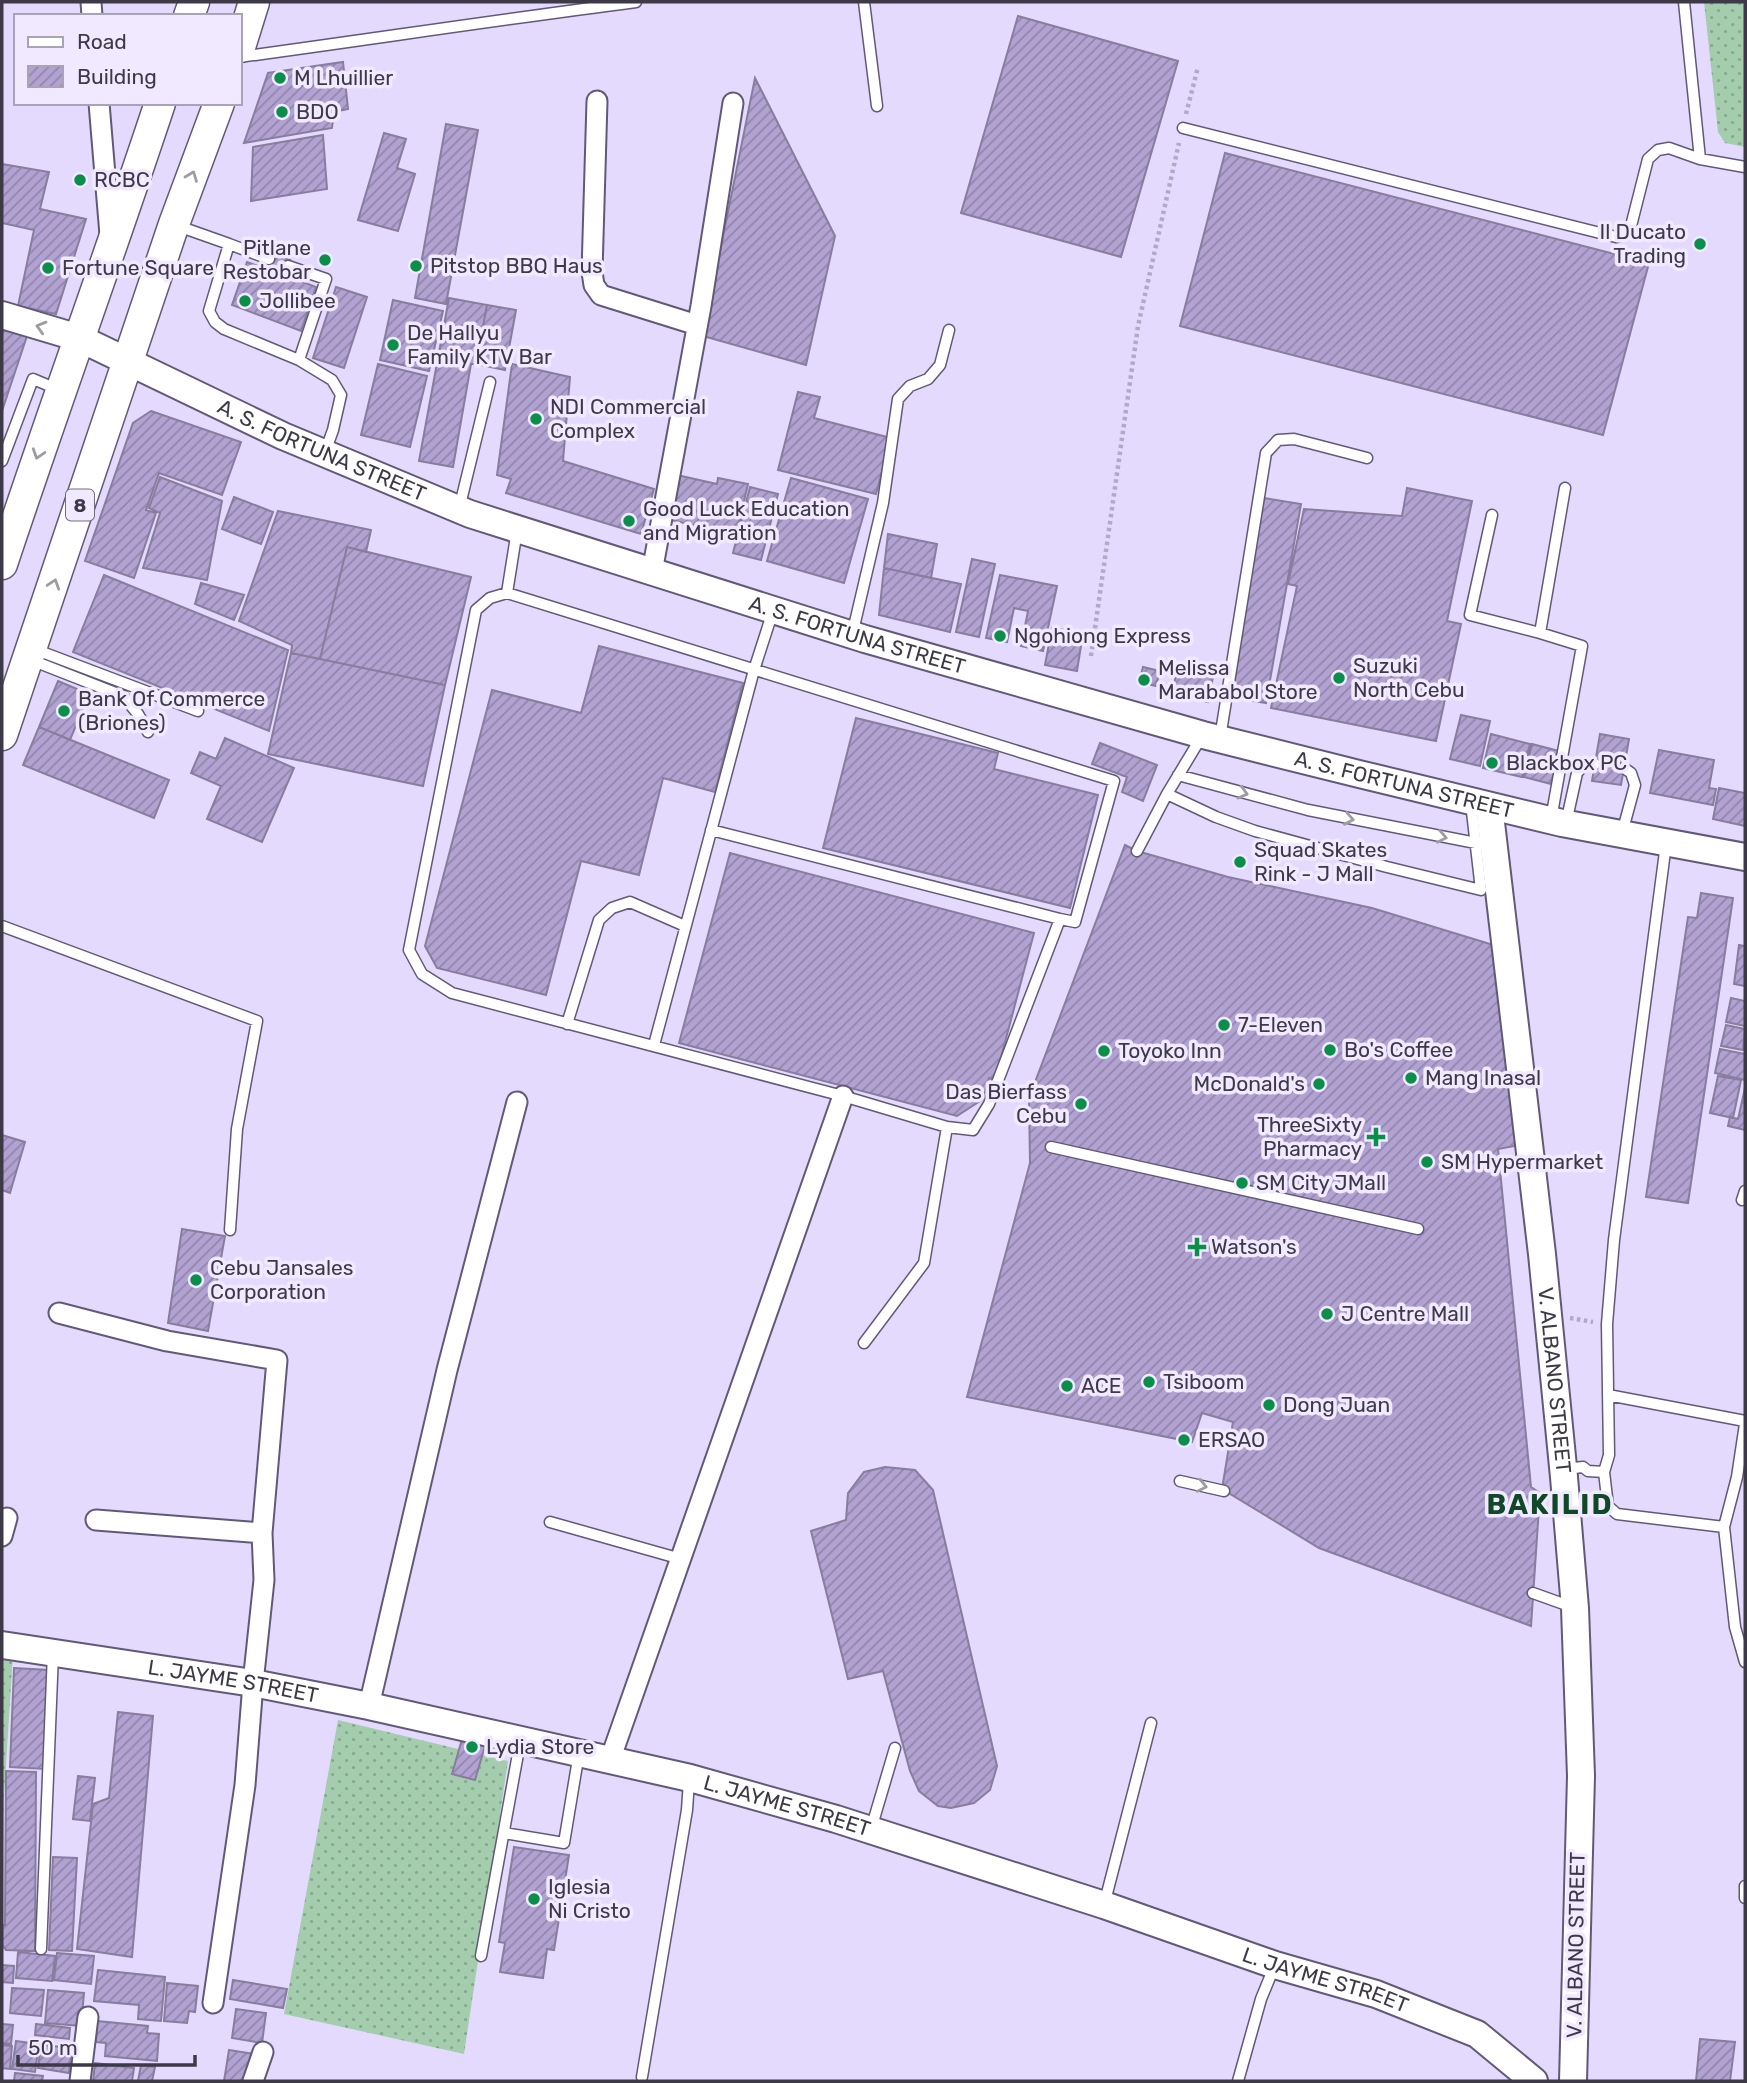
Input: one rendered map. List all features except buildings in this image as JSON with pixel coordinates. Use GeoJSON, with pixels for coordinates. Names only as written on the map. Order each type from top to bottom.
{"type":"FeatureCollection","features":[{"type":"Feature","properties":{"kind":"main road"},"geometry":{"type":"LineString","coordinates":[[242,41],[254,2]]}},
{"type":"Feature","properties":{"kind":"main road"},"geometry":{"type":"LineString","coordinates":[[4,552],[111,251],[159,105]]}},
{"type":"Feature","properties":{"kind":"main road","name":"8"},"geometry":{"type":"LineString","coordinates":[[2,735],[174,224],[218,105]]}},
{"type":"Feature","properties":{"kind":"street"},"geometry":{"type":"LineString","coordinates":[[597,100],[592,272],[594,285],[601,295],[697,325]]}},
{"type":"Feature","properties":{"kind":"street"},"geometry":{"type":"LineString","coordinates":[[652,572],[697,325],[733,103]]}},
{"type":"Feature","properties":{"kind":"street"},"geometry":{"type":"LineString","coordinates":[[99,105],[111,251]]}},
{"type":"Feature","properties":{"kind":"street","name":"A. S. FORTUNA STREET"},"geometry":{"type":"LineString","coordinates":[[2,316],[79,338],[324,455],[459,510],[852,635],[1211,737],[1480,804],[1558,822],[1745,857]]}},
{"type":"Feature","properties":{"kind":"street","name":"V. ALBANO STREET"},"geometry":{"type":"LineString","coordinates":[[1480,804],[1547,1314],[1572,1473],[1581,1776],[1573,2081]]}},
{"type":"Feature","properties":{"kind":"street"},"geometry":{"type":"LineString","coordinates":[[610,1760],[843,1096]]}},
{"type":"Feature","properties":{"kind":"street"},"geometry":{"type":"LineString","coordinates":[[369,1706],[447,1370],[517,1102]]}},
{"type":"Feature","properties":{"kind":"street"},"geometry":{"type":"LineString","coordinates":[[59,1313],[167,1341],[277,1360],[262,1532],[264,1580],[245,1785],[213,2003]]}},
{"type":"Feature","properties":{"kind":"street"},"geometry":{"type":"LineString","coordinates":[[96,1520],[262,1532]]}},
{"type":"Feature","properties":{"kind":"street","name":"L. JAYME STREET"},"geometry":{"type":"LineString","coordinates":[[2,1645],[253,1683],[690,1777],[870,1829],[1104,1905],[1275,1965],[1377,1994],[1477,2034],[1534,2081]]}},
{"type":"Feature","properties":{"kind":"street"},"geometry":{"type":"LineString","coordinates":[[80,2081],[88,2017]]}},
{"type":"Feature","properties":{"kind":"street"},"geometry":{"type":"LineString","coordinates":[[253,2081],[263,2052]]}},
{"type":"Feature","properties":{"kind":"lane"},"geometry":{"type":"LineString","coordinates":[[242,57],[636,2]]}},
{"type":"Feature","properties":{"kind":"lane"},"geometry":{"type":"LineString","coordinates":[[864,2],[877,106]]}},
{"type":"Feature","properties":{"kind":"lane"},"geometry":{"type":"LineString","coordinates":[[1684,2],[1700,159]]}},
{"type":"Feature","properties":{"kind":"lane"},"geometry":{"type":"LineString","coordinates":[[1183,128],[1616,237],[1625,234],[1631,226],[1648,159],[1658,150],[1669,148],[1700,159],[1745,167]]}},
{"type":"Feature","properties":{"kind":"lane"},"geometry":{"type":"LineString","coordinates":[[174,224],[269,259]]}},
{"type":"Feature","properties":{"kind":"lane"},"geometry":{"type":"LineString","coordinates":[[229,244],[209,311],[223,329],[299,360],[332,380],[341,395],[324,455]]}},
{"type":"Feature","properties":{"kind":"lane"},"geometry":{"type":"LineString","coordinates":[[288,266],[326,279],[299,360]]}},
{"type":"Feature","properties":{"kind":"lane"},"geometry":{"type":"LineString","coordinates":[[852,635],[883,503],[898,399],[910,386],[928,379],[940,365],[949,330]]}},
{"type":"Feature","properties":{"kind":"lane"},"geometry":{"type":"LineString","coordinates":[[2,461],[33,379],[61,390]]}},
{"type":"Feature","properties":{"kind":"lane"},"geometry":{"type":"LineString","coordinates":[[459,510],[490,382]]}},
{"type":"Feature","properties":{"kind":"lane"},"geometry":{"type":"LineString","coordinates":[[1137,851],[1178,775],[1211,737],[1266,453],[1278,440],[1294,439],[1367,458]]}},
{"type":"Feature","properties":{"kind":"lane"},"geometry":{"type":"LineString","coordinates":[[1540,633],[1565,488]]}},
{"type":"Feature","properties":{"kind":"lane"},"geometry":{"type":"LineString","coordinates":[[1492,515],[1470,615],[1582,646],[1558,822]]}},
{"type":"Feature","properties":{"kind":"lane"},"geometry":{"type":"LineString","coordinates":[[507,593],[517,529]]}},
{"type":"Feature","properties":{"kind":"lane"},"geometry":{"type":"LineString","coordinates":[[711,830],[1075,922],[1114,782],[507,593],[490,598],[476,610],[409,950],[422,974],[452,993],[843,1096],[947,1127],[973,1130],[989,1104],[1060,919]]}},
{"type":"Feature","properties":{"kind":"lane"},"geometry":{"type":"LineString","coordinates":[[654,1045],[754,670],[773,610]]}},
{"type":"Feature","properties":{"kind":"lane"},"geometry":{"type":"LineString","coordinates":[[30,654],[198,711]]}},
{"type":"Feature","properties":{"kind":"lane"},"geometry":{"type":"LineString","coordinates":[[30,654],[123,696],[148,732]]}},
{"type":"Feature","properties":{"kind":"lane"},"geometry":{"type":"LineString","coordinates":[[1558,822],[1577,774],[1584,765],[1595,764]]}},
{"type":"Feature","properties":{"kind":"lane"},"geometry":{"type":"LineString","coordinates":[[1622,834],[1635,785],[1631,773],[1624,768]]}},
{"type":"Feature","properties":{"kind":"lane"},"geometry":{"type":"LineString","coordinates":[[1167,794],[1216,817],[1255,831],[1480,890],[1485,845],[1308,810],[1178,775]]}},
{"type":"Feature","properties":{"kind":"lane"},"geometry":{"type":"LineString","coordinates":[[1667,842],[1614,1240],[1607,1324],[1609,1455],[1604,1472],[1608,1506],[1617,1514],[1724,1527]]}},
{"type":"Feature","properties":{"kind":"lane"},"geometry":{"type":"LineString","coordinates":[[567,1024],[599,920],[612,908],[630,902],[685,926]]}},
{"type":"Feature","properties":{"kind":"lane"},"geometry":{"type":"LineString","coordinates":[[2,926],[257,1021],[237,1129],[230,1230]]}},
{"type":"Feature","properties":{"kind":"lane"},"geometry":{"type":"LineString","coordinates":[[864,1343],[924,1263],[947,1127]]}},
{"type":"Feature","properties":{"kind":"lane"},"geometry":{"type":"LineString","coordinates":[[1051,1147],[1418,1229]]}},
{"type":"Feature","properties":{"kind":"lane"},"geometry":{"type":"LineString","coordinates":[[1608,1395],[1745,1422],[1737,1477],[1724,1527],[1735,1627],[1745,1662]]}},
{"type":"Feature","properties":{"kind":"lane"},"geometry":{"type":"LineString","coordinates":[[1572,1473],[1604,1472]]}},
{"type":"Feature","properties":{"kind":"lane"},"geometry":{"type":"LineString","coordinates":[[1180,1481],[1224,1491]]}},
{"type":"Feature","properties":{"kind":"lane"},"geometry":{"type":"LineString","coordinates":[[550,1522],[681,1559]]}},
{"type":"Feature","properties":{"kind":"lane"},"geometry":{"type":"LineString","coordinates":[[1533,1593],[1575,1608]]}},
{"type":"Feature","properties":{"kind":"lane"},"geometry":{"type":"LineString","coordinates":[[41,1949],[53,1653]]}},
{"type":"Feature","properties":{"kind":"lane"},"geometry":{"type":"LineString","coordinates":[[1104,1905],[1151,1723]]}},
{"type":"Feature","properties":{"kind":"lane"},"geometry":{"type":"LineString","coordinates":[[481,1955],[521,1739]]}},
{"type":"Feature","properties":{"kind":"lane"},"geometry":{"type":"LineString","coordinates":[[870,1829],[895,1748]]}},
{"type":"Feature","properties":{"kind":"lane"},"geometry":{"type":"LineString","coordinates":[[504,1833],[564,1843],[579,1753]]}},
{"type":"Feature","properties":{"kind":"lane"},"geometry":{"type":"LineString","coordinates":[[642,2077],[687,1810],[690,1777]]}},
{"type":"Feature","properties":{"kind":"lane"},"geometry":{"type":"LineString","coordinates":[[1745,1886],[1745,1898]]}},
{"type":"Feature","properties":{"kind":"lane"},"geometry":{"type":"LineString","coordinates":[[1238,2081],[1261,1999],[1275,1965]]}},
{"type":"Feature","properties":{"kind":"path"},"geometry":{"type":"LineString","coordinates":[[1091,656],[1138,326],[1198,68]]}},
{"type":"Feature","properties":{"kind":"path"},"geometry":{"type":"LineString","coordinates":[[1547,1314],[1607,1324]]}},
{"type":"Feature","properties":{"kind":"green space"},"geometry":{"type":"Polygon","coordinates":[[[1704,2],[1745,2],[1745,147],[1725,143],[1718,132],[1704,2]]]}},
{"type":"Feature","properties":{"kind":"green space"},"geometry":{"type":"Polygon","coordinates":[[[2,1652],[13,1653],[4,1796],[2,1899],[2,1652]]]}},
{"type":"Feature","properties":{"kind":"green space"},"geometry":{"type":"Polygon","coordinates":[[[338,1720],[508,1761],[464,2054],[284,2014],[338,1720]]]}},
{"type":"Feature","properties":{"kind":"place","name":"M Lhuillier"},"geometry":{"type":"Point","coordinates":[280,78]}},
{"type":"Feature","properties":{"kind":"place","name":"BDO"},"geometry":{"type":"Point","coordinates":[282,112]}},
{"type":"Feature","properties":{"kind":"place","name":"RCBC"},"geometry":{"type":"Point","coordinates":[80,180]}},
{"type":"Feature","properties":{"kind":"place","name":"Il Ducato Trading"},"geometry":{"type":"Point","coordinates":[1700,244]}},
{"type":"Feature","properties":{"kind":"place","name":"Pitlane Restobar"},"geometry":{"type":"Point","coordinates":[325,260]}},
{"type":"Feature","properties":{"kind":"place","name":"Pitstop BBQ Haus"},"geometry":{"type":"Point","coordinates":[416,266]}},
{"type":"Feature","properties":{"kind":"place","name":"Fortune Square"},"geometry":{"type":"Point","coordinates":[48,268]}},
{"type":"Feature","properties":{"kind":"place","name":"Jollibee"},"geometry":{"type":"Point","coordinates":[245,301]}},
{"type":"Feature","properties":{"kind":"place","name":"De Hallyu Family KTV Bar"},"geometry":{"type":"Point","coordinates":[393,345]}},
{"type":"Feature","properties":{"kind":"place","name":"NDI Commercial Complex"},"geometry":{"type":"Point","coordinates":[536,419]}},
{"type":"Feature","properties":{"kind":"place","name":"Good Luck Education and Migration"},"geometry":{"type":"Point","coordinates":[629,521]}},
{"type":"Feature","properties":{"kind":"place","name":"Ngohiong Express"},"geometry":{"type":"Point","coordinates":[1000,636]}},
{"type":"Feature","properties":{"kind":"place","name":"Suzuki North Cebu"},"geometry":{"type":"Point","coordinates":[1339,678]}},
{"type":"Feature","properties":{"kind":"place","name":"Melissa Marababol Store"},"geometry":{"type":"Point","coordinates":[1144,680]}},
{"type":"Feature","properties":{"kind":"place","name":"Bank Of Commerce (Briones)"},"geometry":{"type":"Point","coordinates":[64,711]}},
{"type":"Feature","properties":{"kind":"place","name":"Blackbox PC"},"geometry":{"type":"Point","coordinates":[1492,763]}},
{"type":"Feature","properties":{"kind":"place","name":"Squad Skates Rink - J Mall"},"geometry":{"type":"Point","coordinates":[1240,862]}},
{"type":"Feature","properties":{"kind":"place","name":"7-Eleven"},"geometry":{"type":"Point","coordinates":[1224,1025]}},
{"type":"Feature","properties":{"kind":"place","name":"Bo's Coffee"},"geometry":{"type":"Point","coordinates":[1330,1050]}},
{"type":"Feature","properties":{"kind":"place","name":"Toyoko Inn"},"geometry":{"type":"Point","coordinates":[1104,1051]}},
{"type":"Feature","properties":{"kind":"place","name":"Mang Inasal"},"geometry":{"type":"Point","coordinates":[1411,1078]}},
{"type":"Feature","properties":{"kind":"place","name":"McDonald's"},"geometry":{"type":"Point","coordinates":[1319,1084]}},
{"type":"Feature","properties":{"kind":"place","name":"Das Bierfass Cebu"},"geometry":{"type":"Point","coordinates":[1081,1104]}},
{"type":"Feature","properties":{"kind":"place","name":"ThreeSixty Pharmacy"},"geometry":{"type":"Point","coordinates":[1376,1137]}},
{"type":"Feature","properties":{"kind":"place","name":"SM Hypermarket"},"geometry":{"type":"Point","coordinates":[1427,1162]}},
{"type":"Feature","properties":{"kind":"place","name":"SM City JMall"},"geometry":{"type":"Point","coordinates":[1242,1183]}},
{"type":"Feature","properties":{"kind":"place","name":"Watson's"},"geometry":{"type":"Point","coordinates":[1197,1247]}},
{"type":"Feature","properties":{"kind":"place","name":"Cebu Jansales Corporation"},"geometry":{"type":"Point","coordinates":[196,1280]}},
{"type":"Feature","properties":{"kind":"place","name":"J Centre Mall"},"geometry":{"type":"Point","coordinates":[1327,1314]}},
{"type":"Feature","properties":{"kind":"place","name":"Tsiboom"},"geometry":{"type":"Point","coordinates":[1149,1382]}},
{"type":"Feature","properties":{"kind":"place","name":"ACE"},"geometry":{"type":"Point","coordinates":[1067,1386]}},
{"type":"Feature","properties":{"kind":"place","name":"Dong Juan"},"geometry":{"type":"Point","coordinates":[1269,1405]}},
{"type":"Feature","properties":{"kind":"place","name":"ERSAO"},"geometry":{"type":"Point","coordinates":[1184,1440]}},
{"type":"Feature","properties":{"kind":"place","name":"Lydia Store"},"geometry":{"type":"Point","coordinates":[472,1747]}},
{"type":"Feature","properties":{"kind":"place","name":"Iglesia Ni Cristo"},"geometry":{"type":"Point","coordinates":[534,1899]}},
{"type":"Feature","properties":{"kind":"district","name":"BAKILID"},"geometry":{"type":"Point","coordinates":[1550,1504]}}]}
